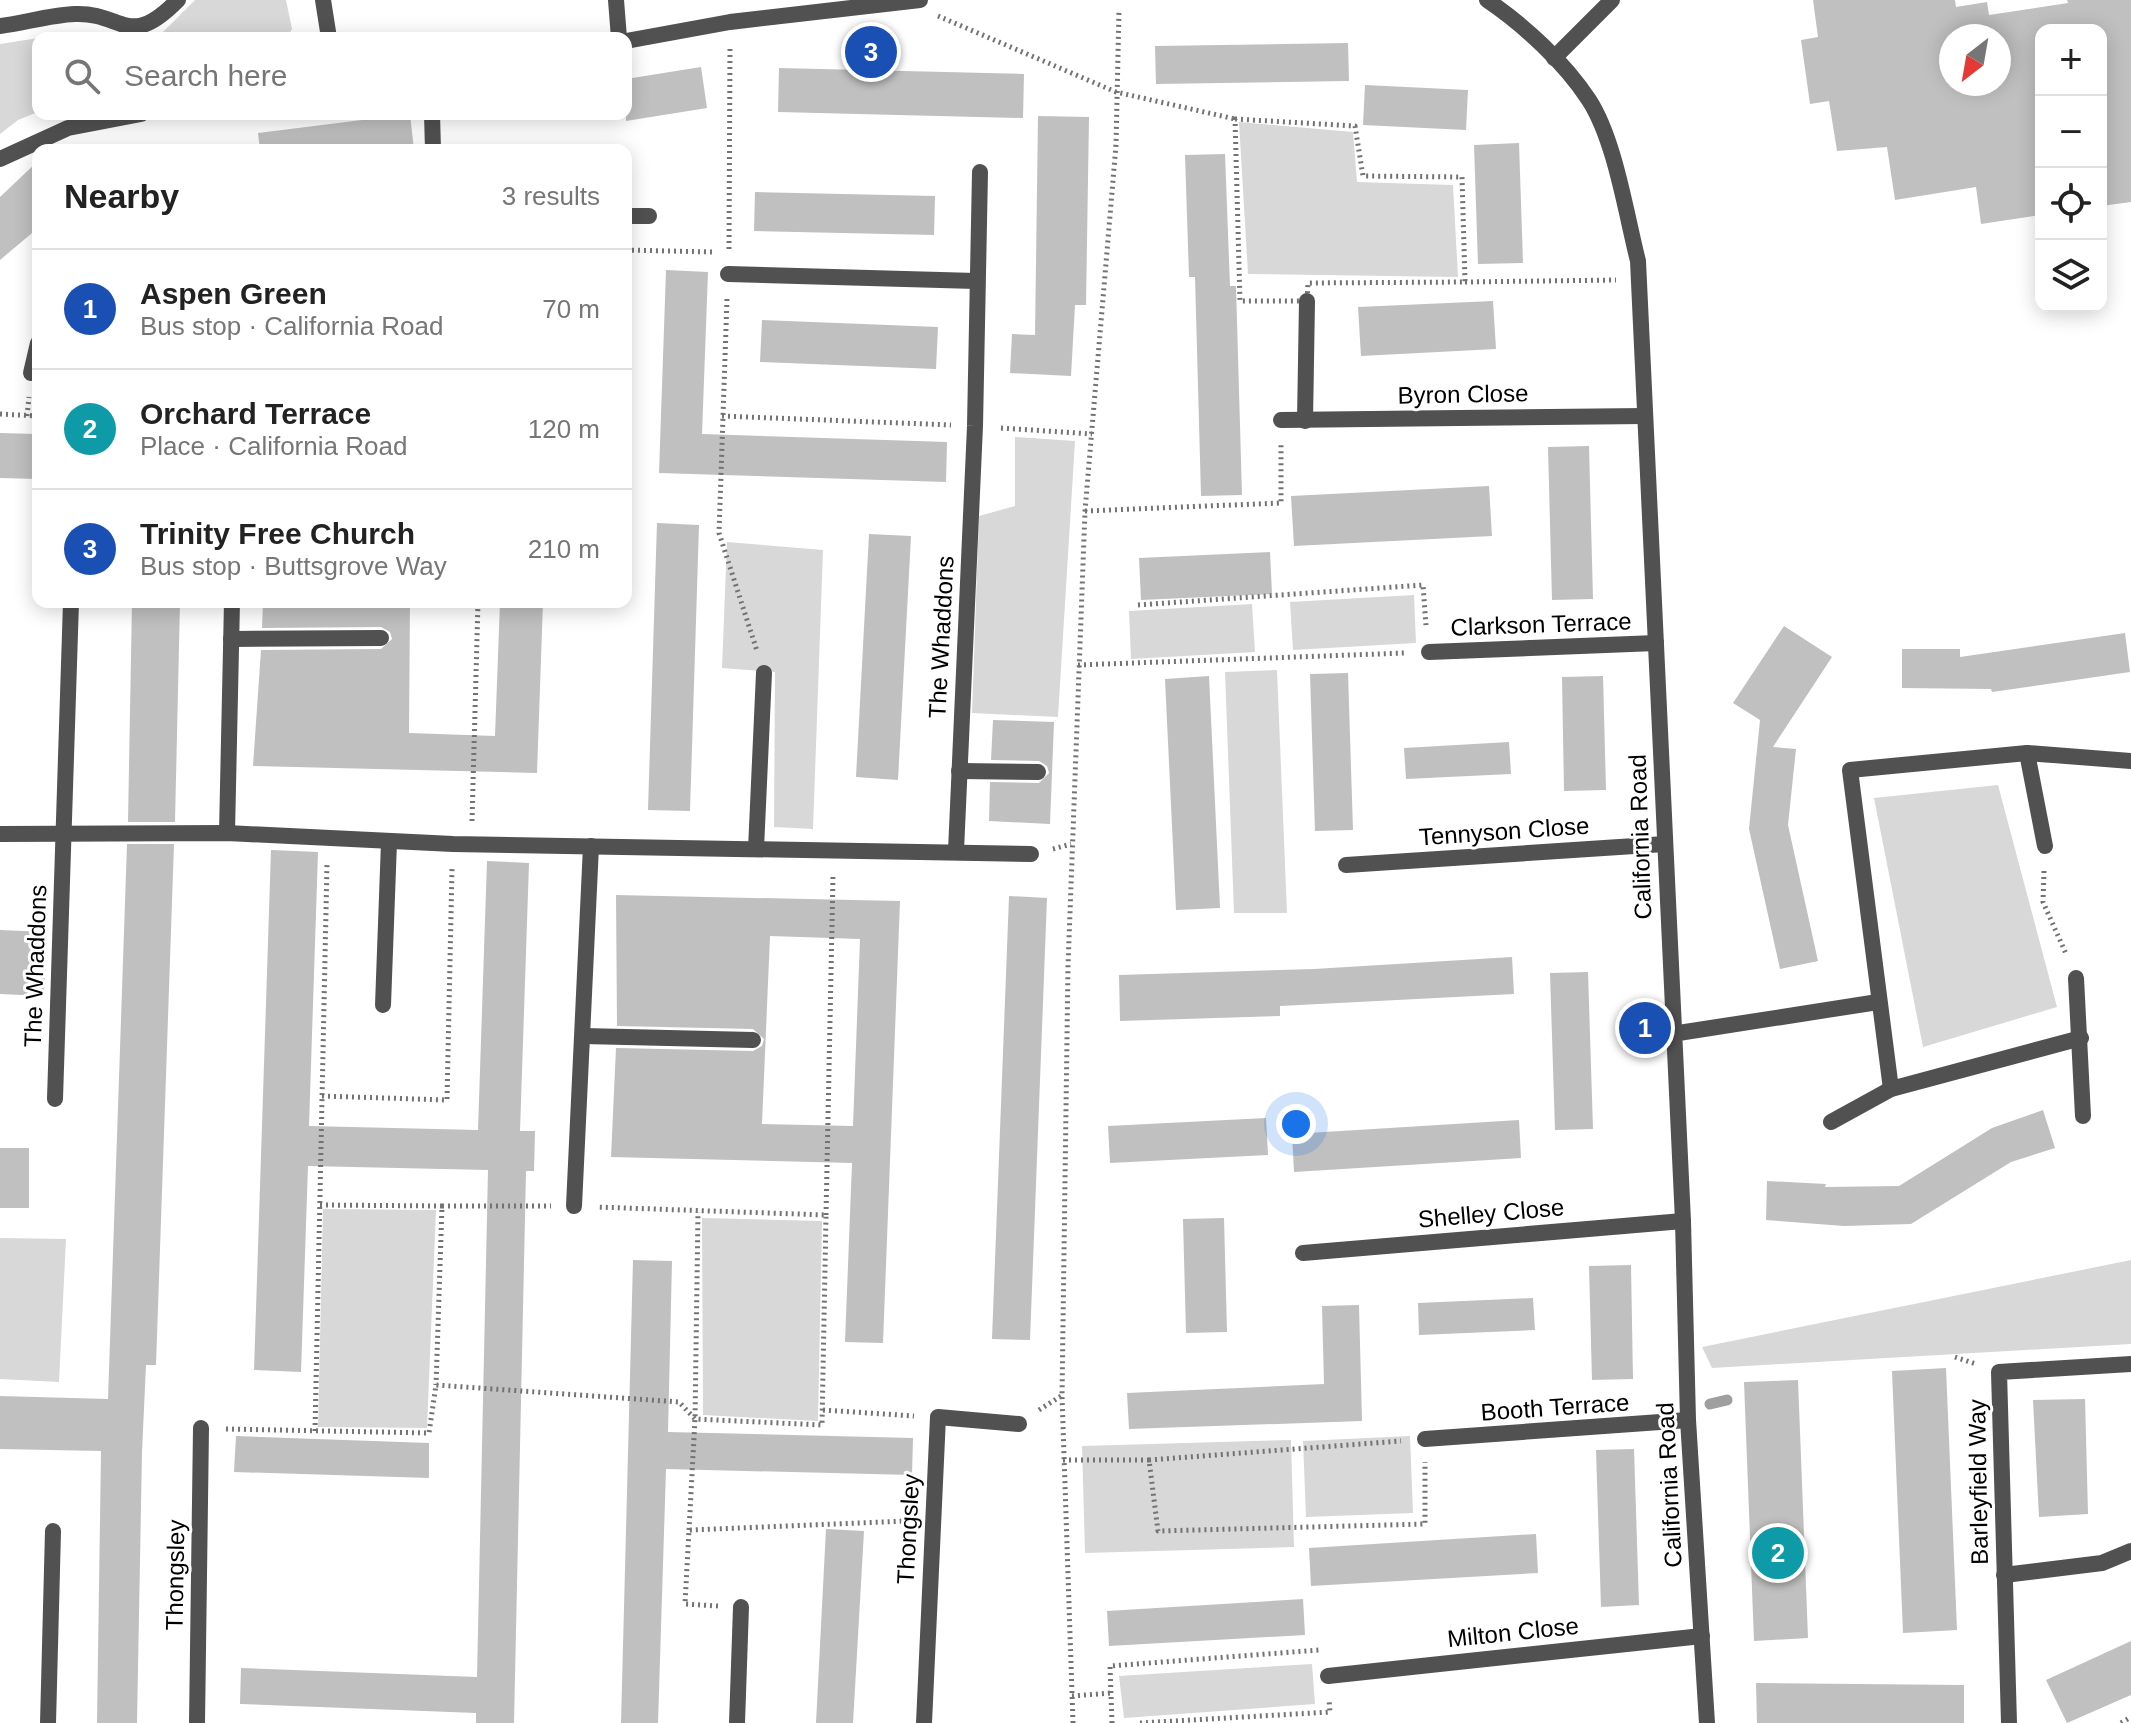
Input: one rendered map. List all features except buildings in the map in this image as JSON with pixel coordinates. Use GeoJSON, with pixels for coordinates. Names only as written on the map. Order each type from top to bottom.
{"type":"FeatureCollection","features":[{"type":"Feature","properties":{"kind":"street"},"geometry":{"type":"LineString","coordinates":[[0,26],[78,14],[131,29],[163,16],[178,0]]}},
{"type":"Feature","properties":{"kind":"street"},"geometry":{"type":"LineString","coordinates":[[323,0],[328,32]]}},
{"type":"Feature","properties":{"kind":"street"},"geometry":{"type":"LineString","coordinates":[[616,0],[619,32]]}},
{"type":"Feature","properties":{"kind":"street","name":"California Road"},"geometry":{"type":"LineString","coordinates":[[1487,0],[1510,16],[1554,58],[1590,101],[1614,162],[1640,280],[1672,1034],[1683,1221],[1688,1420],[1707,1723]]}},
{"type":"Feature","properties":{"kind":"street"},"geometry":{"type":"LineString","coordinates":[[1554,58],[1612,0]]}},
{"type":"Feature","properties":{"kind":"street"},"geometry":{"type":"LineString","coordinates":[[632,40],[730,22],[914,1]]}},
{"type":"Feature","properties":{"kind":"street"},"geometry":{"type":"LineString","coordinates":[[33,144],[68,128],[110,120]]}},
{"type":"Feature","properties":{"kind":"street"},"geometry":{"type":"LineString","coordinates":[[432,120],[433,144]]}},
{"type":"Feature","properties":{"kind":"street"},"geometry":{"type":"LineString","coordinates":[[0,159],[32,144]]}},
{"type":"Feature","properties":{"kind":"street","name":"The Whaddons"},"geometry":{"type":"LineString","coordinates":[[956,851],[975,426],[980,172]]}},
{"type":"Feature","properties":{"kind":"street"},"geometry":{"type":"LineString","coordinates":[[632,216],[649,216]]}},
{"type":"Feature","properties":{"kind":"street"},"geometry":{"type":"LineString","coordinates":[[728,274],[976,281]]}},
{"type":"Feature","properties":{"kind":"street"},"geometry":{"type":"LineString","coordinates":[[1305,421],[1307,301]]}},
{"type":"Feature","properties":{"kind":"street"},"geometry":{"type":"LineString","coordinates":[[31,373],[32,369]]}},
{"type":"Feature","properties":{"kind":"street","name":"Byron Close"},"geometry":{"type":"LineString","coordinates":[[1281,420],[1645,416]]}},
{"type":"Feature","properties":{"kind":"street","name":"The Whaddons"},"geometry":{"type":"LineString","coordinates":[[55,1099],[71,608]]}},
{"type":"Feature","properties":{"kind":"street"},"geometry":{"type":"LineString","coordinates":[[227,833],[232,608]]}},
{"type":"Feature","properties":{"kind":"street"},"geometry":{"type":"LineString","coordinates":[[231,639],[381,638]]}},
{"type":"Feature","properties":{"kind":"street","name":"Clarkson Terrace"},"geometry":{"type":"LineString","coordinates":[[1429,652],[1656,643]]}},
{"type":"Feature","properties":{"kind":"street"},"geometry":{"type":"LineString","coordinates":[[756,849],[764,673]]}},
{"type":"Feature","properties":{"kind":"street"},"geometry":{"type":"LineString","coordinates":[[2027,753],[2045,846]]}},
{"type":"Feature","properties":{"kind":"street"},"geometry":{"type":"LineString","coordinates":[[1891,1089],[1850,770],[2027,753],[2131,761]]}},
{"type":"Feature","properties":{"kind":"street"},"geometry":{"type":"LineString","coordinates":[[959,771],[1038,772]]}},
{"type":"Feature","properties":{"kind":"street"},"geometry":{"type":"LineString","coordinates":[[0,834],[227,833],[453,844],[1031,854]]}},
{"type":"Feature","properties":{"kind":"street"},"geometry":{"type":"LineString","coordinates":[[383,1005],[389,842]]}},
{"type":"Feature","properties":{"kind":"street","name":"Tennyson Close"},"geometry":{"type":"LineString","coordinates":[[1346,865],[1665,844]]}},
{"type":"Feature","properties":{"kind":"street"},"geometry":{"type":"LineString","coordinates":[[574,1206],[591,846]]}},
{"type":"Feature","properties":{"kind":"street"},"geometry":{"type":"LineString","coordinates":[[2076,978],[2083,1116]]}},
{"type":"Feature","properties":{"kind":"street"},"geometry":{"type":"LineString","coordinates":[[1672,1034],[1878,1002]]}},
{"type":"Feature","properties":{"kind":"street"},"geometry":{"type":"LineString","coordinates":[[583,1036],[753,1040]]}},
{"type":"Feature","properties":{"kind":"street"},"geometry":{"type":"LineString","coordinates":[[1831,1122],[1891,1089],[2081,1038]]}},
{"type":"Feature","properties":{"kind":"street","name":"Shelley Close"},"geometry":{"type":"LineString","coordinates":[[1303,1253],[1683,1221]]}},
{"type":"Feature","properties":{"kind":"street","name":"Barleyfield Way"},"geometry":{"type":"LineString","coordinates":[[2009,1723],[1999,1372],[2131,1364]]}},
{"type":"Feature","properties":{"kind":"street"},"geometry":{"type":"LineString","coordinates":[[938,1417],[1019,1424]]}},
{"type":"Feature","properties":{"kind":"street","name":"Thongsley"},"geometry":{"type":"LineString","coordinates":[[924,1723],[938,1417]]}},
{"type":"Feature","properties":{"kind":"street","name":"Booth Terrace"},"geometry":{"type":"LineString","coordinates":[[1425,1439],[1688,1420]]}},
{"type":"Feature","properties":{"kind":"street","name":"Thongsley"},"geometry":{"type":"LineString","coordinates":[[197,1723],[201,1428]]}},
{"type":"Feature","properties":{"kind":"street"},"geometry":{"type":"LineString","coordinates":[[48,1723],[53,1531]]}},
{"type":"Feature","properties":{"kind":"street"},"geometry":{"type":"LineString","coordinates":[[2004,1575],[2102,1563],[2131,1551]]}},
{"type":"Feature","properties":{"kind":"street"},"geometry":{"type":"LineString","coordinates":[[737,1723],[741,1607]]}},
{"type":"Feature","properties":{"kind":"street","name":"Milton Close"},"geometry":{"type":"LineString","coordinates":[[1328,1676],[1702,1636]]}},
{"type":"Feature","properties":{"kind":"path"},"geometry":{"type":"LineString","coordinates":[[914,1],[1116,92],[1235,119],[1355,126],[1363,176],[1462,177],[1465,282]]}},
{"type":"Feature","properties":{"kind":"path"},"geometry":{"type":"LineString","coordinates":[[1073,1723],[1063,1460],[1067,982],[1085,511],[1116,145],[1119,9]]}},
{"type":"Feature","properties":{"kind":"path"},"geometry":{"type":"LineString","coordinates":[[632,250],[729,252],[730,22]]}},
{"type":"Feature","properties":{"kind":"path"},"geometry":{"type":"LineString","coordinates":[[1235,119],[1240,301],[1307,301],[1308,283],[1640,280]]}},
{"type":"Feature","properties":{"kind":"path"},"geometry":{"type":"LineString","coordinates":[[728,274],[719,533],[764,673]]}},
{"type":"Feature","properties":{"kind":"path"},"geometry":{"type":"LineString","coordinates":[[0,414],[32,416]]}},
{"type":"Feature","properties":{"kind":"path"},"geometry":{"type":"LineString","coordinates":[[722,416],[1092,434]]}},
{"type":"Feature","properties":{"kind":"path"},"geometry":{"type":"LineString","coordinates":[[1085,511],[1281,503],[1281,420]]}},
{"type":"Feature","properties":{"kind":"path"},"geometry":{"type":"LineString","coordinates":[[1078,665],[1429,652],[1423,585],[1138,605]]}},
{"type":"Feature","properties":{"kind":"path"},"geometry":{"type":"LineString","coordinates":[[471,844],[478,608]]}},
{"type":"Feature","properties":{"kind":"path"},"geometry":{"type":"LineString","coordinates":[[315,1431],[328,838]]}},
{"type":"Feature","properties":{"kind":"path"},"geometry":{"type":"LineString","coordinates":[[322,1096],[447,1100],[453,844]]}},
{"type":"Feature","properties":{"kind":"path"},"geometry":{"type":"LineString","coordinates":[[2045,846],[2043,902],[2076,978]]}},
{"type":"Feature","properties":{"kind":"path"},"geometry":{"type":"LineString","coordinates":[[436,1385],[679,1402],[695,1419],[822,1425],[833,850]]}},
{"type":"Feature","properties":{"kind":"path"},"geometry":{"type":"LineString","coordinates":[[320,1205],[574,1206],[826,1215]]}},
{"type":"Feature","properties":{"kind":"path"},"geometry":{"type":"LineString","coordinates":[[201,1428],[429,1433],[436,1385],[442,1206]]}},
{"type":"Feature","properties":{"kind":"path"},"geometry":{"type":"LineString","coordinates":[[698,1212],[695,1419],[685,1604],[741,1607]]}},
{"type":"Feature","properties":{"kind":"path"},"geometry":{"type":"LineString","coordinates":[[823,1410],[938,1417]]}},
{"type":"Feature","properties":{"kind":"path"},"geometry":{"type":"LineString","coordinates":[[1063,1460],[1149,1460],[1425,1439],[1425,1524],[1158,1531],[1149,1460]]}},
{"type":"Feature","properties":{"kind":"path"},"geometry":{"type":"LineString","coordinates":[[689,1530],[932,1520]]}},
{"type":"Feature","properties":{"kind":"path"},"geometry":{"type":"LineString","coordinates":[[1112,1723],[1110,1666],[1327,1649],[1330,1712],[1140,1723]]}},
{"type":"Feature","properties":{"kind":"path"},"geometry":{"type":"LineString","coordinates":[[1072,1696],[1111,1693]]}},
{"type":"Feature","properties":{"kind":"path"},"geometry":{"type":"LineString","coordinates":[[2121,1723],[2131,1717]]}},
{"type":"Feature","properties":{"kind":"shaded area"},"geometry":{"type":"Polygon","coordinates":[[[195,0],[286,0],[292,29],[290,32],[163,32],[195,0]]]}},
{"type":"Feature","properties":{"kind":"shaded area"},"geometry":{"type":"Polygon","coordinates":[[[32,39],[32,114],[18,120],[0,134],[0,44],[32,39]]]}},
{"type":"Feature","properties":{"kind":"shaded area"},"geometry":{"type":"Polygon","coordinates":[[[1239,122],[1353,132],[1357,182],[1453,185],[1458,277],[1248,274],[1239,122]]]}},
{"type":"Feature","properties":{"kind":"shaded area"},"geometry":{"type":"Polygon","coordinates":[[[1015,437],[1075,441],[1058,717],[972,713],[979,516],[1015,506],[1015,437]]]}},
{"type":"Feature","properties":{"kind":"shaded area"},"geometry":{"type":"Polygon","coordinates":[[[727,542],[823,550],[813,829],[774,827],[775,672],[722,668],[727,542]]]}},
{"type":"Feature","properties":{"kind":"shaded area"},"geometry":{"type":"Polygon","coordinates":[[[1414,595],[1416,643],[1293,650],[1290,602],[1414,595]]]}},
{"type":"Feature","properties":{"kind":"shaded area"},"geometry":{"type":"Polygon","coordinates":[[[1252,604],[1255,652],[1131,659],[1129,611],[1252,604]]]}},
{"type":"Feature","properties":{"kind":"shaded area"},"geometry":{"type":"Polygon","coordinates":[[[1277,670],[1287,913],[1234,913],[1225,672],[1277,670]]]}},
{"type":"Feature","properties":{"kind":"shaded area"},"geometry":{"type":"Polygon","coordinates":[[[1998,785],[2057,1007],[1923,1047],[1874,798],[1998,785]]]}},
{"type":"Feature","properties":{"kind":"shaded area"},"geometry":{"type":"Polygon","coordinates":[[[323,1209],[436,1210],[427,1428],[318,1427],[323,1209]]]}},
{"type":"Feature","properties":{"kind":"shaded area"},"geometry":{"type":"Polygon","coordinates":[[[702,1218],[822,1221],[818,1421],[703,1415],[702,1218]]]}},
{"type":"Feature","properties":{"kind":"shaded area"},"geometry":{"type":"Polygon","coordinates":[[[0,1238],[66,1239],[59,1382],[0,1379],[0,1238]]]}},
{"type":"Feature","properties":{"kind":"shaded area"},"geometry":{"type":"Polygon","coordinates":[[[2131,1260],[2131,1344],[1712,1368],[1702,1347],[2131,1260]]]}},
{"type":"Feature","properties":{"kind":"shaded area"},"geometry":{"type":"Polygon","coordinates":[[[1410,1436],[1413,1513],[1306,1517],[1303,1441],[1410,1436]]]}},
{"type":"Feature","properties":{"kind":"shaded area"},"geometry":{"type":"Polygon","coordinates":[[[1291,1440],[1294,1547],[1085,1553],[1082,1446],[1291,1440]]]}},
{"type":"Feature","properties":{"kind":"shaded area"},"geometry":{"type":"Polygon","coordinates":[[[1312,1664],[1315,1704],[1124,1718],[1119,1676],[1312,1664]]]}},
{"type":"Feature","properties":{"kind":"waterway"},"geometry":{"type":"LineString","coordinates":[[1710,1404],[1727,1400]]}},
{"type":"Feature","properties":{"kind":"place","name":"Trinity Free Church"},"geometry":{"type":"Point","coordinates":[871,52]}},
{"type":"Feature","properties":{"kind":"place","name":"Aspen Green"},"geometry":{"type":"Point","coordinates":[1645,1028]}},
{"type":"Feature","properties":{"kind":"place","name":"Orchard Terrace"},"geometry":{"type":"Point","coordinates":[1778,1553]}}]}
